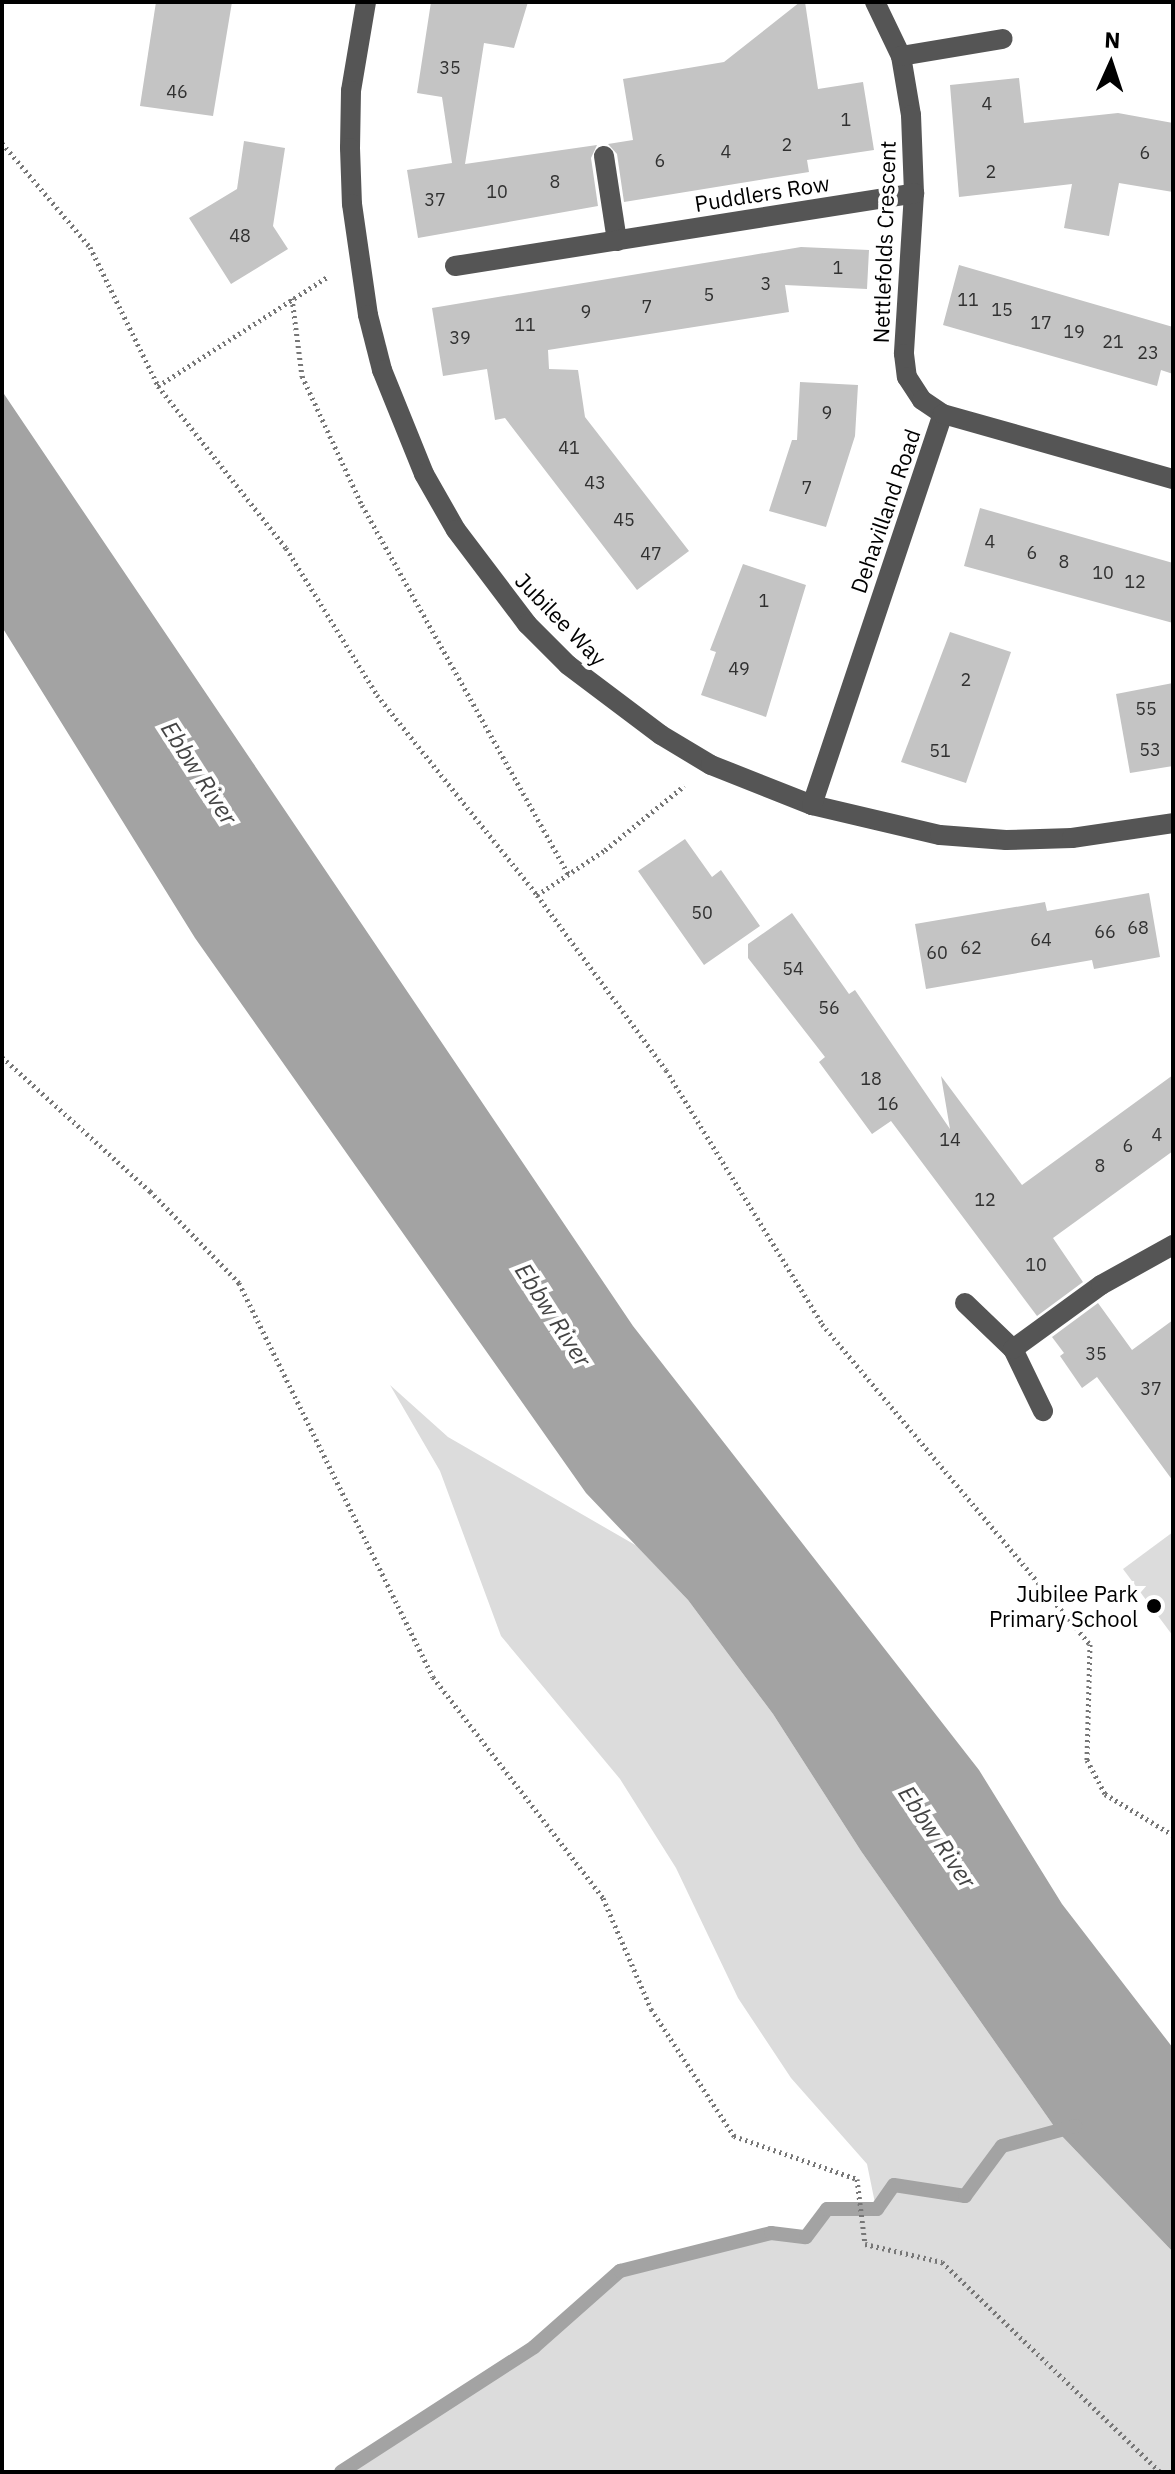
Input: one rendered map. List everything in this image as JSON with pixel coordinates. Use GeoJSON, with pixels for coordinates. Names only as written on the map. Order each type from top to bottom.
{"type":"FeatureCollection","features":[{"type":"Feature","properties":{"kind":"street","name":"Jubilee Way"},"geometry":{"type":"LineString","coordinates":[[366,2],[351,91],[358,259],[382,370],[401,423],[430,485],[491,580],[568,665],[661,735],[711,765],[812,805],[914,831],[1006,840],[1072,838],[1173,823]]}},
{"type":"Feature","properties":{"kind":"street","name":"Nettlefolds Crescent"},"geometry":{"type":"LineString","coordinates":[[875,2],[901,56],[911,115],[914,193],[904,354],[907,377],[922,400],[943,414]]}},
{"type":"Feature","properties":{"kind":"street"},"geometry":{"type":"LineString","coordinates":[[901,56],[1003,39]]}},
{"type":"Feature","properties":{"kind":"street"},"geometry":{"type":"LineString","coordinates":[[604,156],[617,241]]}},
{"type":"Feature","properties":{"kind":"street","name":"Puddlers Row"},"geometry":{"type":"LineString","coordinates":[[455,266],[914,193]]}},
{"type":"Feature","properties":{"kind":"street","name":"Dehavilland Road"},"geometry":{"type":"LineString","coordinates":[[812,805],[943,414],[1173,479]]}},
{"type":"Feature","properties":{"kind":"street"},"geometry":{"type":"LineString","coordinates":[[1013,1349],[1101,1285],[1173,1245]]}},
{"type":"Feature","properties":{"kind":"street"},"geometry":{"type":"LineString","coordinates":[[965,1303],[1013,1349],[1043,1411]]}},
{"type":"Feature","properties":{"kind":"path"},"geometry":{"type":"LineString","coordinates":[[2,143],[90,247],[158,386],[286,548],[377,695],[537,895],[666,1070],[822,1324],[1090,1644],[1087,1760],[1105,1794],[1173,1835]]}},
{"type":"Feature","properties":{"kind":"path"},"geometry":{"type":"LineString","coordinates":[[158,386],[292,298],[358,259]]}},
{"type":"Feature","properties":{"kind":"path"},"geometry":{"type":"LineString","coordinates":[[292,298],[302,376],[362,505],[568,874]]}},
{"type":"Feature","properties":{"kind":"path"},"geometry":{"type":"LineString","coordinates":[[537,895],[711,765]]}},
{"type":"Feature","properties":{"kind":"path"},"geometry":{"type":"LineString","coordinates":[[2,1057],[150,1191],[239,1283],[433,1677],[603,1898],[651,2009],[734,2136],[857,2179],[865,2244],[942,2262],[1160,2472]]}},
{"type":"Feature","properties":{"kind":"shaded area"},"geometry":{"type":"Polygon","coordinates":[[[390,1385],[448,1437],[637,1546],[688,1600],[773,1714],[861,1851],[1058,2132],[1173,2252],[1173,2472],[334,2472],[534,2347],[620,2271],[771,2233],[806,2237],[827,2209],[876,2208],[867,2164],[791,2078],[738,1998],[676,1868],[620,1779],[501,1636],[440,1471],[390,1385]]]}},
{"type":"Feature","properties":{"kind":"shaded area"},"geometry":{"type":"Polygon","coordinates":[[[1173,1532],[1173,1636],[1123,1569],[1173,1532]]]}},
{"type":"Feature","properties":{"kind":"water","name":"Ebbw River"},"geometry":{"type":"Polygon","coordinates":[[[2,391],[633,1326],[979,1770],[1062,1904],[1173,2048],[1173,2252],[1058,2132],[861,1851],[773,1714],[688,1600],[586,1493],[195,938],[2,627],[2,391]]]}},
{"type":"Feature","properties":{"kind":"building"},"geometry":{"type":"Polygon","coordinates":[[[156,2],[232,2],[213,116],[140,106],[156,2]]]}},
{"type":"Feature","properties":{"kind":"building"},"geometry":{"type":"Polygon","coordinates":[[[431,2],[528,2],[514,48],[484,43],[465,164],[597,145],[591,158],[598,206],[418,238],[407,170],[452,163],[442,97],[417,93],[431,2]]]}},
{"type":"Feature","properties":{"kind":"building"},"geometry":{"type":"Polygon","coordinates":[[[800,2],[805,2],[818,89],[863,82],[874,150],[807,160],[809,172],[624,202],[617,154],[608,144],[633,140],[623,79],[724,62],[800,2]]]}},
{"type":"Feature","properties":{"kind":"building"},"geometry":{"type":"Polygon","coordinates":[[[1019,78],[1024,123],[1118,113],[1173,123],[1173,192],[1119,183],[1109,236],[1064,228],[1072,184],[959,197],[950,85],[1019,78]]]}},
{"type":"Feature","properties":{"kind":"building"},"geometry":{"type":"Polygon","coordinates":[[[244,141],[285,148],[273,226],[288,249],[231,284],[189,218],[237,189],[244,141]]]}},
{"type":"Feature","properties":{"kind":"building"},"geometry":{"type":"Polygon","coordinates":[[[801,247],[869,250],[867,289],[785,285],[789,312],[548,350],[549,369],[578,370],[585,417],[689,551],[637,590],[505,418],[495,420],[487,369],[443,376],[432,308],[801,247]]]}},
{"type":"Feature","properties":{"kind":"building"},"geometry":{"type":"Polygon","coordinates":[[[959,265],[1173,327],[1173,374],[1161,370],[1157,386],[943,325],[959,265]]]}},
{"type":"Feature","properties":{"kind":"building"},"geometry":{"type":"Polygon","coordinates":[[[800,382],[858,385],[855,436],[826,527],[769,511],[792,440],[797,440],[800,382]]]}},
{"type":"Feature","properties":{"kind":"building"},"geometry":{"type":"Polygon","coordinates":[[[980,508],[1173,563],[1173,623],[964,566],[980,508]]]}},
{"type":"Feature","properties":{"kind":"building"},"geometry":{"type":"Polygon","coordinates":[[[743,564],[806,585],[766,717],[701,695],[716,652],[710,650],[743,564]]]}},
{"type":"Feature","properties":{"kind":"building"},"geometry":{"type":"Polygon","coordinates":[[[950,632],[1011,652],[966,783],[901,762],[950,632]]]}},
{"type":"Feature","properties":{"kind":"building"},"geometry":{"type":"Polygon","coordinates":[[[1173,683],[1173,766],[1130,773],[1116,694],[1173,683]]]}},
{"type":"Feature","properties":{"kind":"building"},"geometry":{"type":"Polygon","coordinates":[[[685,839],[712,877],[721,870],[760,926],[704,965],[638,871],[685,839]]]}},
{"type":"Feature","properties":{"kind":"building"},"geometry":{"type":"Polygon","coordinates":[[[1149,893],[1160,957],[1094,969],[1092,960],[926,989],[915,924],[1045,902],[1047,911],[1149,893]]]}},
{"type":"Feature","properties":{"kind":"building"},"geometry":{"type":"Polygon","coordinates":[[[792,913],[849,994],[855,990],[950,1129],[941,1076],[1022,1185],[1173,1075],[1173,1151],[1053,1238],[1083,1282],[1037,1316],[891,1121],[872,1134],[819,1062],[825,1057],[748,958],[748,944],[792,913]]]}},
{"type":"Feature","properties":{"kind":"building"},"geometry":{"type":"Polygon","coordinates":[[[1098,1303],[1132,1350],[1173,1320],[1173,1481],[1097,1377],[1082,1388],[1060,1356],[1064,1353],[1052,1337],[1098,1303]]]}},
{"type":"Feature","properties":{"kind":"waterway"},"geometry":{"type":"LineString","coordinates":[[341,2472],[534,2347],[620,2271],[771,2233],[806,2237],[827,2209],[877,2209],[894,2185],[965,2196],[1002,2146],[1075,2126]]}},
{"type":"Feature","properties":{"kind":"place","name":"Jubilee Park Primary School"},"geometry":{"type":"Point","coordinates":[1154,1606]}}]}
